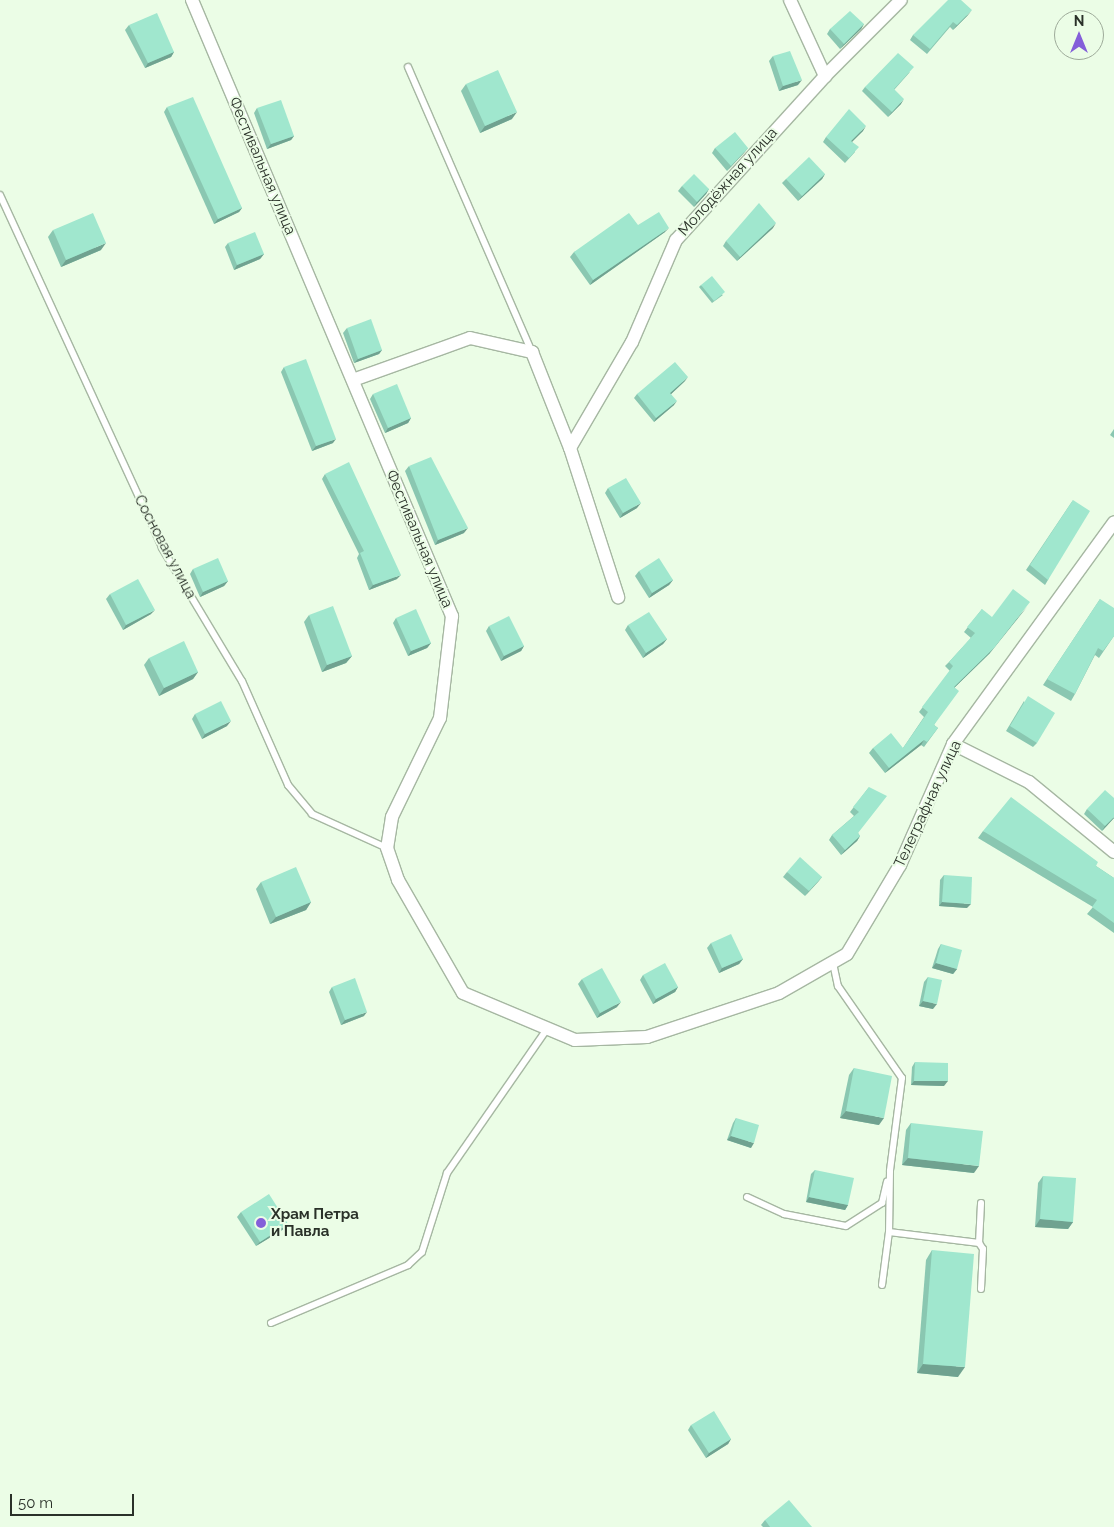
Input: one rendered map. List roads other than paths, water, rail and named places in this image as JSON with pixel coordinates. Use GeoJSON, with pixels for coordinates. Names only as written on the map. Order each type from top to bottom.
{"type":"FeatureCollection","features":[{"type":"Feature","properties":{"kind":"street","name":"Фестивальная улица"},"geometry":{"type":"LineString","coordinates":[[192,0],[452,616],[440,718],[392,817],[387,848],[398,880],[462,993],[575,1040],[647,1037],[694,1021]]}},
{"type":"Feature","properties":{"kind":"street"},"geometry":{"type":"LineString","coordinates":[[790,0],[825,76]]}},
{"type":"Feature","properties":{"kind":"street","name":"Молодёжная улица"},"geometry":{"type":"LineString","coordinates":[[570,448],[632,342],[676,240],[825,76],[901,0]]}},
{"type":"Feature","properties":{"kind":"street"},"geometry":{"type":"LineString","coordinates":[[353,380],[470,338],[532,352],[570,448],[618,597]]}},
{"type":"Feature","properties":{"kind":"street","name":"Телеграфная улица"},"geometry":{"type":"LineString","coordinates":[[694,1021],[779,993],[847,954],[900,865],[953,744],[1114,522]]}},
{"type":"Feature","properties":{"kind":"street"},"geometry":{"type":"LineString","coordinates":[[953,744],[1029,782],[1111,845]]}},
{"type":"Feature","properties":{"kind":"lane"},"geometry":{"type":"LineString","coordinates":[[408,66],[532,352]]}},
{"type":"Feature","properties":{"kind":"lane","name":"Сосновая улица"},"geometry":{"type":"LineString","coordinates":[[0,195],[162,548],[242,681],[288,785],[312,814],[387,848]]}},
{"type":"Feature","properties":{"kind":"lane"},"geometry":{"type":"LineString","coordinates":[[833,963],[838,986],[902,1078],[890,1171],[889,1232],[882,1285]]}},
{"type":"Feature","properties":{"kind":"lane"},"geometry":{"type":"LineString","coordinates":[[271,1323],[408,1265],[422,1252],[447,1172],[547,1028]]}},
{"type":"Feature","properties":{"kind":"lane"},"geometry":{"type":"LineString","coordinates":[[747,1197],[784,1214],[846,1226],[882,1203],[890,1171]]}},
{"type":"Feature","properties":{"kind":"lane"},"geometry":{"type":"LineString","coordinates":[[981,1203],[979,1243],[983,1249],[981,1289]]}},
{"type":"Feature","properties":{"kind":"lane"},"geometry":{"type":"LineString","coordinates":[[889,1232],[979,1243]]}},
{"type":"Feature","properties":{"kind":"place","name":"Храм Петра и Павла"},"geometry":{"type":"Point","coordinates":[261,1223]}}]}
